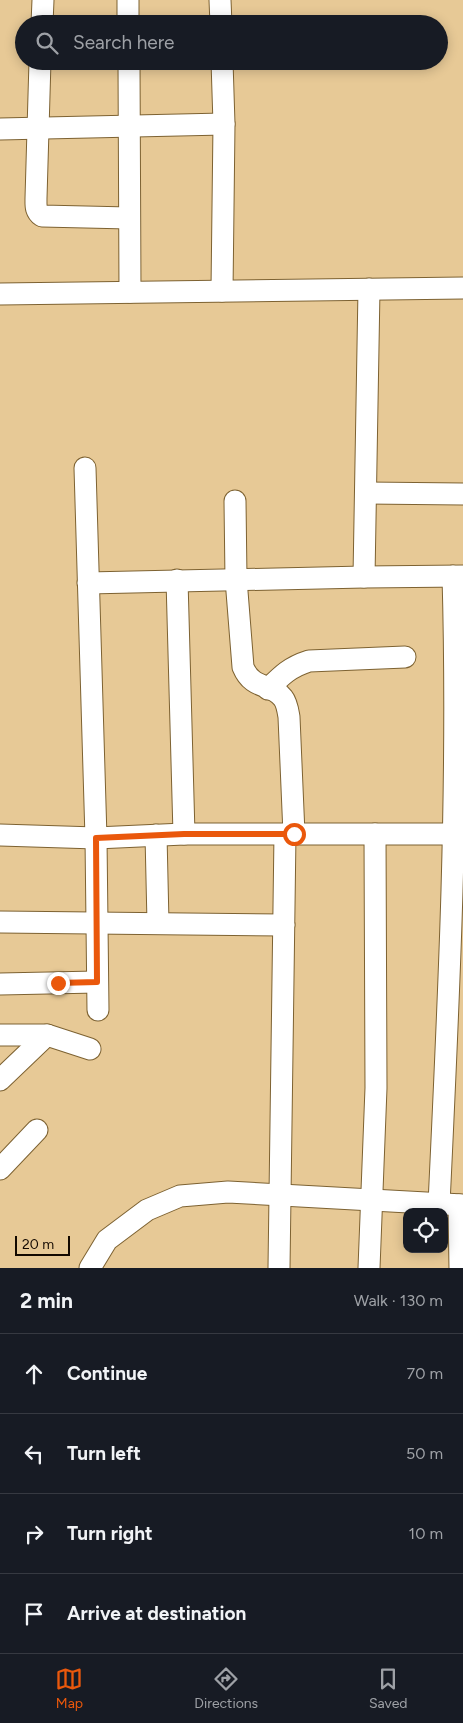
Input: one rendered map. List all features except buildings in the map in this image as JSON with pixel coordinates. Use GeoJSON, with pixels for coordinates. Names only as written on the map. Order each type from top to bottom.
{"type":"FeatureCollection","features":[{"type":"Feature","properties":{"kind":"street"},"geometry":{"type":"LineString","coordinates":[[42,15],[43,0]]}},
{"type":"Feature","properties":{"kind":"street"},"geometry":{"type":"LineString","coordinates":[[128,0],[128,15]]}},
{"type":"Feature","properties":{"kind":"street"},"geometry":{"type":"LineString","coordinates":[[220,0],[221,15]]}},
{"type":"Feature","properties":{"kind":"street"},"geometry":{"type":"LineString","coordinates":[[40,70],[36,198],[38,213],[42,216],[129,218]]}},
{"type":"Feature","properties":{"kind":"street"},"geometry":{"type":"LineString","coordinates":[[128,70],[130,292]]}},
{"type":"Feature","properties":{"kind":"street"},"geometry":{"type":"LineString","coordinates":[[222,70],[224,124],[222,291]]}},
{"type":"Feature","properties":{"kind":"street"},"geometry":{"type":"LineString","coordinates":[[0,129],[224,124]]}},
{"type":"Feature","properties":{"kind":"street"},"geometry":{"type":"LineString","coordinates":[[0,294],[463,288]]}},
{"type":"Feature","properties":{"kind":"street"},"geometry":{"type":"LineString","coordinates":[[364,577],[369,289]]}},
{"type":"Feature","properties":{"kind":"street"},"geometry":{"type":"LineString","coordinates":[[85,468],[96,838],[98,1010]]}},
{"type":"Feature","properties":{"kind":"street"},"geometry":{"type":"LineString","coordinates":[[366,493],[463,494]]}},
{"type":"Feature","properties":{"kind":"street"},"geometry":{"type":"LineString","coordinates":[[235,501],[236,580],[243,667],[247,676],[254,683],[278,693],[285,700],[290,717],[290,834],[284,925],[279,1268]]}},
{"type":"Feature","properties":{"kind":"street"},"geometry":{"type":"LineString","coordinates":[[88,583],[458,576],[456,677],[458,809],[454,834],[454,1205],[460,1268]]}},
{"type":"Feature","properties":{"kind":"street"},"geometry":{"type":"LineString","coordinates":[[177,580],[184,834]]}},
{"type":"Feature","properties":{"kind":"street"},"geometry":{"type":"LineString","coordinates":[[268,688],[294,665],[309,661],[405,656]]}},
{"type":"Feature","properties":{"kind":"street"},"geometry":{"type":"LineString","coordinates":[[0,835],[96,838],[184,834],[454,834]]}},
{"type":"Feature","properties":{"kind":"street"},"geometry":{"type":"LineString","coordinates":[[369,1268],[376,1088],[375,834]]}},
{"type":"Feature","properties":{"kind":"street"},"geometry":{"type":"LineString","coordinates":[[156,835],[158,923]]}},
{"type":"Feature","properties":{"kind":"street"},"geometry":{"type":"LineString","coordinates":[[0,922],[284,925]]}},
{"type":"Feature","properties":{"kind":"street"},"geometry":{"type":"LineString","coordinates":[[0,984],[97,982]]}},
{"type":"Feature","properties":{"kind":"street"},"geometry":{"type":"LineString","coordinates":[[0,1035],[46,1035],[90,1049]]}},
{"type":"Feature","properties":{"kind":"street"},"geometry":{"type":"LineString","coordinates":[[0,1080],[46,1035]]}},
{"type":"Feature","properties":{"kind":"street"},"geometry":{"type":"LineString","coordinates":[[0,1169],[37,1130]]}},
{"type":"Feature","properties":{"kind":"street"},"geometry":{"type":"LineString","coordinates":[[90,1268],[107,1240],[148,1210],[180,1196],[228,1192],[454,1205]]}},
{"type":"Feature","properties":{"kind":"route"},"geometry":{"type":"LineString","coordinates":[[58,983],[97,982],[96,838],[184,834],[294,834]]}}]}
